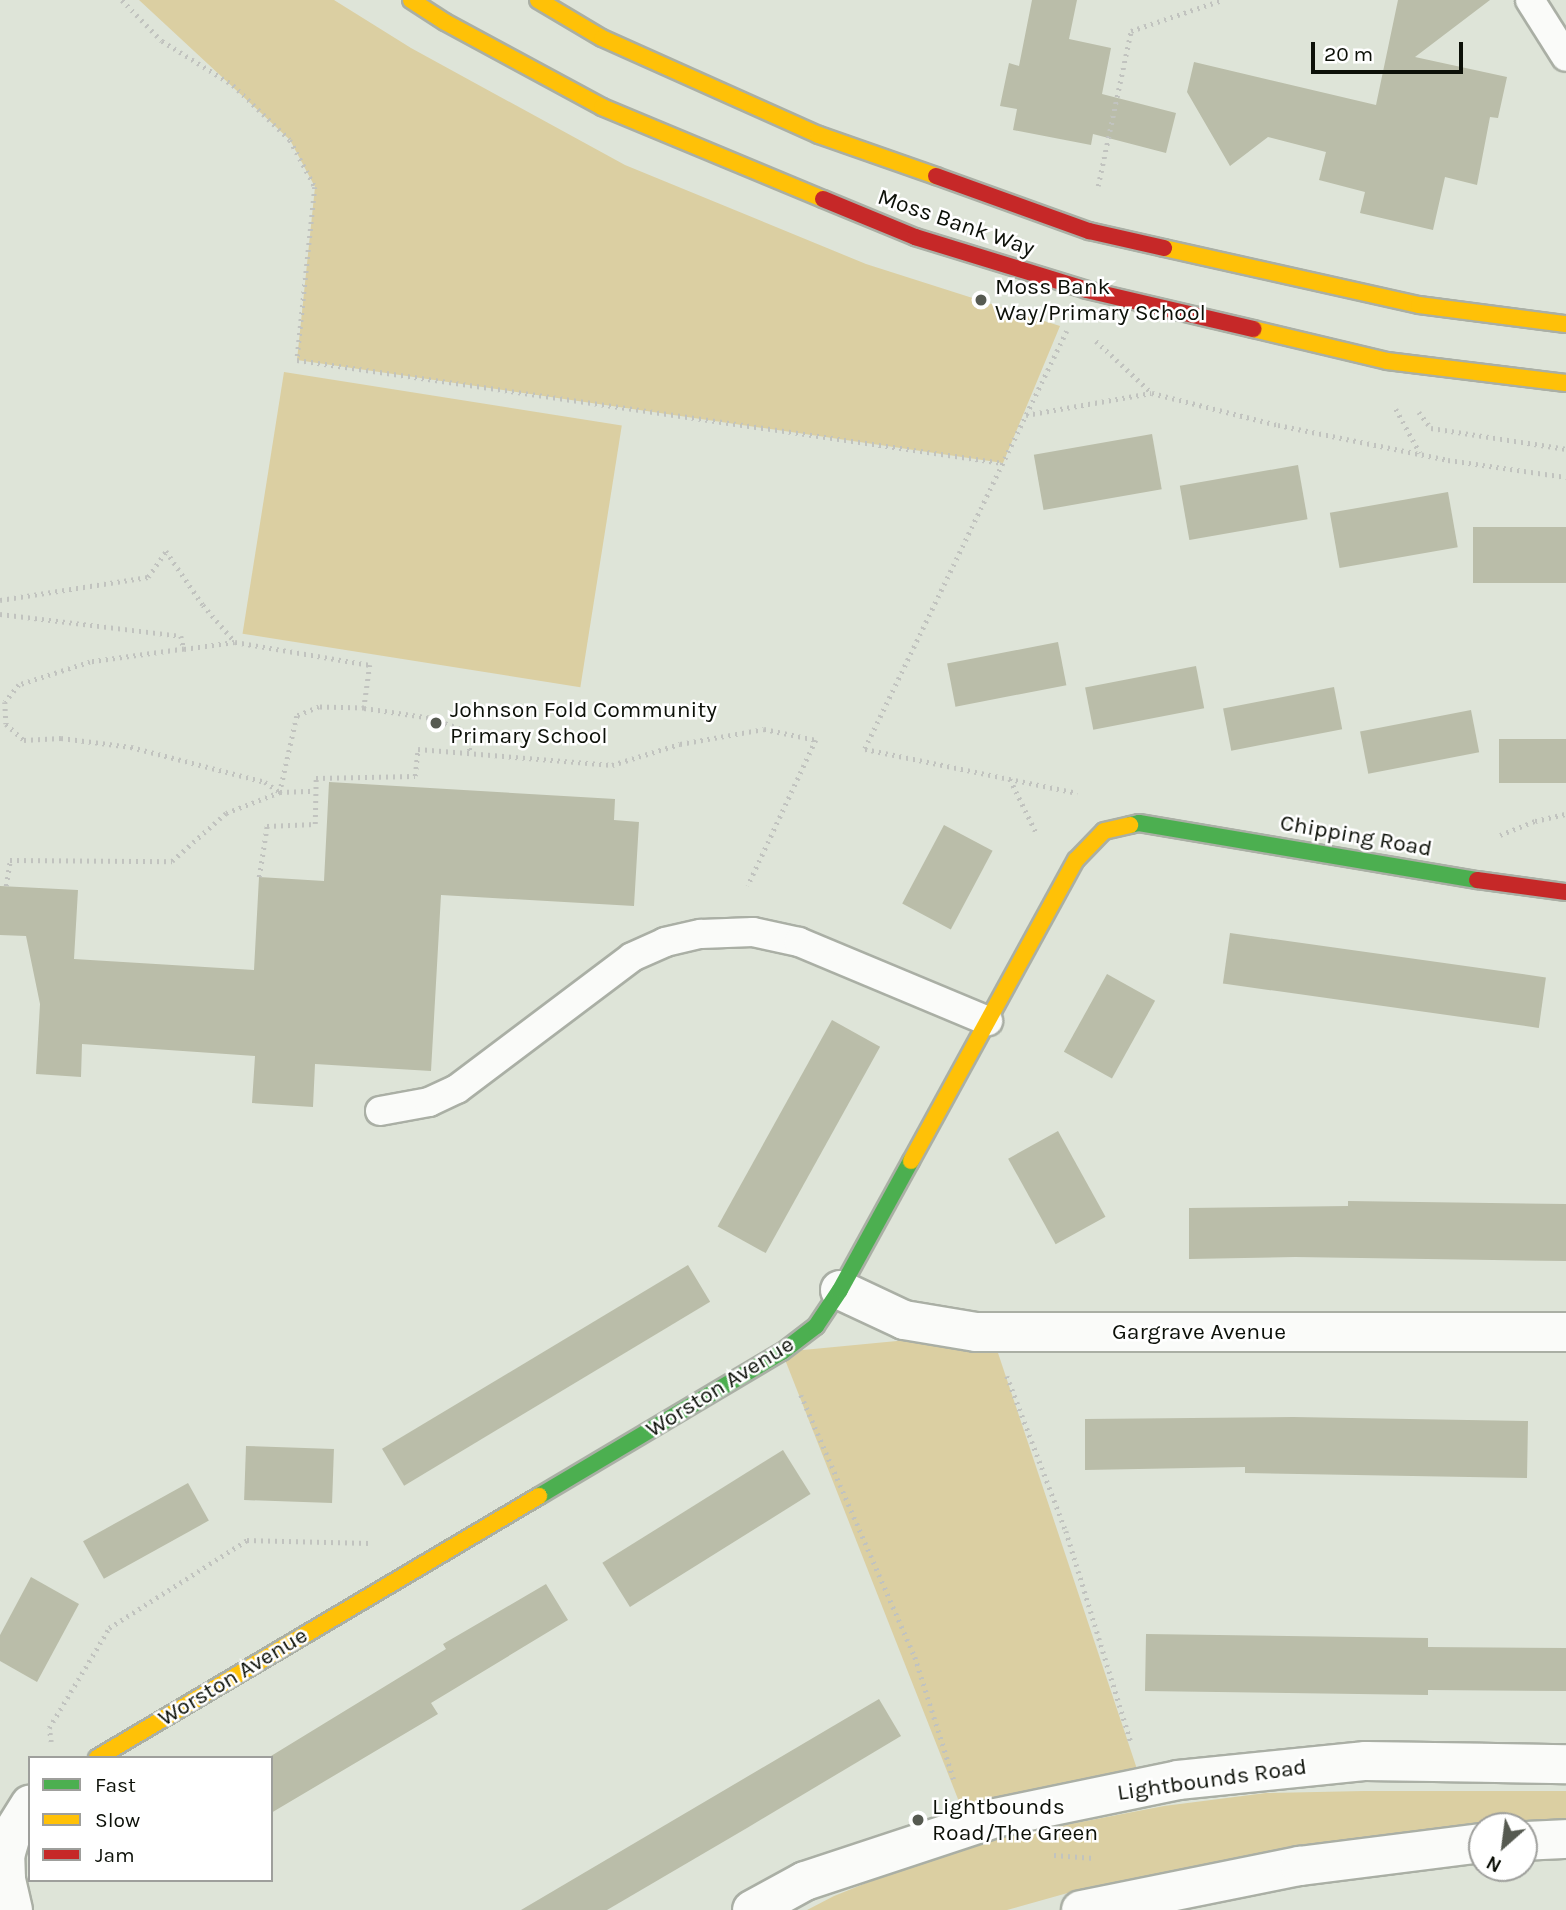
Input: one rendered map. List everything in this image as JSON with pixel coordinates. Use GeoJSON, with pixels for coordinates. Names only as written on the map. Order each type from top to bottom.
{"type":"FeatureCollection","features":[{"type":"Feature","properties":{"kind":"main road","name":"Moss Bank Way"},"geometry":{"type":"LineString","coordinates":[[411,0],[445,22],[626,117],[915,237],[1087,290],[1387,362],[1566,383]]}},
{"type":"Feature","properties":{"kind":"main road","name":"Moss Bank Way"},"geometry":{"type":"LineString","coordinates":[[538,0],[602,38],[819,135],[1089,230],[1419,305],[1566,324]]}},
{"type":"Feature","properties":{"kind":"main road","name":"Chipping Road"},"geometry":{"type":"LineString","coordinates":[[1139,822],[1518,887],[1566,892]]}},
{"type":"Feature","properties":{"kind":"main road","name":"Worston Avenue"},"geometry":{"type":"LineString","coordinates":[[100,1756],[782,1352],[816,1326],[840,1290],[1076,860],[1104,831],[1139,822]]}},
{"type":"Feature","properties":{"kind":"street","name":"Gargrave Avenue"},"geometry":{"type":"LineString","coordinates":[[840,1290],[904,1320],[991,1332],[1566,1332]]}},
{"type":"Feature","properties":{"kind":"street","name":"Lightbounds Road"},"geometry":{"type":"LineString","coordinates":[[752,1910],[805,1881],[995,1818],[1178,1780],[1366,1761],[1566,1764]]}},
{"type":"Feature","properties":{"kind":"street"},"geometry":{"type":"LineString","coordinates":[[13,1910],[6,1879],[5,1856],[11,1835],[28,1807]]}},
{"type":"Feature","properties":{"kind":"street"},"geometry":{"type":"LineString","coordinates":[[1538,1840],[1566,1839]]}},
{"type":"Feature","properties":{"kind":"street"},"geometry":{"type":"LineString","coordinates":[[1081,1910],[1300,1866],[1468,1845]]}},
{"type":"Feature","properties":{"kind":"lane"},"geometry":{"type":"LineString","coordinates":[[1530,0],[1566,57]]}},
{"type":"Feature","properties":{"kind":"lane"},"geometry":{"type":"LineString","coordinates":[[380,1111],[429,1102],[457,1089],[632,957],[665,942],[701,934],[753,932],[799,942],[988,1021]]}},
{"type":"Feature","properties":{"kind":"path"},"geometry":{"type":"LineString","coordinates":[[122,0],[162,41],[233,85],[252,103],[290,140],[315,187],[297,360],[1003,463]]}},
{"type":"Feature","properties":{"kind":"path"},"geometry":{"type":"LineString","coordinates":[[1089,230],[1131,31],[1222,0]]}},
{"type":"Feature","properties":{"kind":"path"},"geometry":{"type":"LineString","coordinates":[[1087,290],[865,749],[1119,801],[1139,822]]}},
{"type":"Feature","properties":{"kind":"path"},"geometry":{"type":"LineString","coordinates":[[1072,319],[1152,393]]}},
{"type":"Feature","properties":{"kind":"path"},"geometry":{"type":"LineString","coordinates":[[1026,415],[1152,393],[1278,425],[1448,460],[1566,477]]}},
{"type":"Feature","properties":{"kind":"path"},"geometry":{"type":"LineString","coordinates":[[1413,404],[1431,428],[1566,449]]}},
{"type":"Feature","properties":{"kind":"path"},"geometry":{"type":"LineString","coordinates":[[0,600],[148,577],[166,551],[203,605],[236,642]]}},
{"type":"Feature","properties":{"kind":"path"},"geometry":{"type":"LineString","coordinates":[[0,614],[181,636],[184,649]]}},
{"type":"Feature","properties":{"kind":"path"},"geometry":{"type":"LineString","coordinates":[[280,792],[265,782],[131,747],[61,738],[24,740],[6,724],[5,702],[19,685],[90,662],[236,642],[269,650],[370,665],[364,708]]}},
{"type":"Feature","properties":{"kind":"path"},"geometry":{"type":"LineString","coordinates":[[280,792],[297,716],[319,707],[364,708],[432,718],[461,729],[472,754]]}},
{"type":"Feature","properties":{"kind":"path"},"geometry":{"type":"LineString","coordinates":[[259,877],[267,826],[315,824],[316,778],[415,776],[418,749],[612,765],[680,744],[764,729],[816,740],[748,886]]}},
{"type":"Feature","properties":{"kind":"path"},"geometry":{"type":"LineString","coordinates":[[6,886],[10,860],[172,861],[226,813],[280,792],[315,790]]}},
{"type":"Feature","properties":{"kind":"path"},"geometry":{"type":"LineString","coordinates":[[991,1332],[1066,1531],[1117,1691],[1143,1787]]}},
{"type":"Feature","properties":{"kind":"path"},"geometry":{"type":"LineString","coordinates":[[782,1352],[915,1657],[970,1827]]}},
{"type":"Feature","properties":{"kind":"path"},"geometry":{"type":"LineString","coordinates":[[51,1742],[50,1728],[109,1628],[247,1540],[368,1541],[375,1549]]}},
{"type":"Feature","properties":{"kind":"path"},"geometry":{"type":"LineString","coordinates":[[1042,1854],[1107,1859]]}},
{"type":"Feature","properties":{"kind":"shaded area"},"geometry":{"type":"Polygon","coordinates":[[[139,0],[334,0],[411,48],[625,165],[866,264],[1060,326],[1003,463],[297,360],[315,187],[290,140],[139,0]]]}},
{"type":"Feature","properties":{"kind":"shaded area"},"geometry":{"type":"Polygon","coordinates":[[[284,372],[622,426],[580,687],[243,634],[284,372]]]}},
{"type":"Feature","properties":{"kind":"shaded area"},"geometry":{"type":"Polygon","coordinates":[[[991,1332],[1143,1787],[969,1827],[782,1352],[991,1332]]]}},
{"type":"Feature","properties":{"kind":"shaded area"},"geometry":{"type":"Polygon","coordinates":[[[1566,1791],[1566,1821],[1538,1823],[1538,1812],[1468,1812],[1468,1828],[1172,1871],[1089,1887],[1007,1910],[807,1910],[834,1896],[961,1845],[1164,1806],[1266,1793],[1566,1791]]]}},
{"type":"Feature","properties":{"kind":"building"},"geometry":{"type":"Polygon","coordinates":[[[1032,0],[1077,0],[1069,39],[1111,48],[1102,94],[1176,113],[1166,153],[1093,134],[1091,145],[1013,130],[1017,109],[1000,106],[1009,63],[1019,66],[1032,0]]]}},
{"type":"Feature","properties":{"kind":"building"},"geometry":{"type":"Polygon","coordinates":[[[1398,0],[1490,0],[1415,57],[1507,77],[1498,118],[1490,117],[1477,185],[1445,177],[1433,230],[1360,213],[1365,192],[1319,180],[1326,152],[1268,137],[1230,166],[1187,92],[1194,62],[1376,105],[1398,0]]]}},
{"type":"Feature","properties":{"kind":"building"},"geometry":{"type":"Polygon","coordinates":[[[1152,434],[1162,489],[1044,510],[1034,455],[1152,434]]]}},
{"type":"Feature","properties":{"kind":"building"},"geometry":{"type":"Polygon","coordinates":[[[1298,465],[1308,519],[1189,540],[1180,486],[1298,465]]]}},
{"type":"Feature","properties":{"kind":"building"},"geometry":{"type":"Polygon","coordinates":[[[1448,492],[1458,547],[1340,568],[1330,513],[1448,492]]]}},
{"type":"Feature","properties":{"kind":"building"},"geometry":{"type":"Polygon","coordinates":[[[1473,527],[1566,527],[1566,583],[1473,583],[1473,527]]]}},
{"type":"Feature","properties":{"kind":"building"},"geometry":{"type":"Polygon","coordinates":[[[1058,642],[1066,685],[955,707],[947,664],[1058,642]]]}},
{"type":"Feature","properties":{"kind":"building"},"geometry":{"type":"Polygon","coordinates":[[[1196,666],[1204,708],[1093,730],[1085,688],[1196,666]]]}},
{"type":"Feature","properties":{"kind":"building"},"geometry":{"type":"Polygon","coordinates":[[[1334,687],[1342,729],[1231,751],[1223,709],[1334,687]]]}},
{"type":"Feature","properties":{"kind":"building"},"geometry":{"type":"Polygon","coordinates":[[[1471,710],[1479,752],[1368,774],[1360,732],[1471,710]]]}},
{"type":"Feature","properties":{"kind":"building"},"geometry":{"type":"Polygon","coordinates":[[[1499,739],[1566,739],[1566,783],[1499,783],[1499,739]]]}},
{"type":"Feature","properties":{"kind":"building"},"geometry":{"type":"Polygon","coordinates":[[[329,782],[615,799],[614,820],[639,822],[634,906],[441,895],[431,1071],[315,1064],[313,1107],[252,1103],[255,1056],[82,1044],[81,1077],[36,1074],[40,1004],[26,936],[0,935],[0,886],[78,890],[74,959],[254,970],[259,877],[324,881],[329,782]]]}},
{"type":"Feature","properties":{"kind":"building"},"geometry":{"type":"Polygon","coordinates":[[[944,825],[993,851],[951,929],[902,904],[944,825]]]}},
{"type":"Feature","properties":{"kind":"building"},"geometry":{"type":"Polygon","coordinates":[[[1230,933],[1546,977],[1539,1028],[1223,984],[1230,933]]]}},
{"type":"Feature","properties":{"kind":"building"},"geometry":{"type":"Polygon","coordinates":[[[1107,974],[1155,1001],[1112,1079],[1064,1052],[1107,974]]]}},
{"type":"Feature","properties":{"kind":"building"},"geometry":{"type":"Polygon","coordinates":[[[832,1020],[880,1047],[766,1253],[718,1226],[832,1020]]]}},
{"type":"Feature","properties":{"kind":"building"},"geometry":{"type":"Polygon","coordinates":[[[1058,1131],[1106,1217],[1056,1244],[1008,1159],[1058,1131]]]}},
{"type":"Feature","properties":{"kind":"building"},"geometry":{"type":"Polygon","coordinates":[[[1348,1201],[1566,1204],[1566,1261],[1295,1257],[1189,1259],[1189,1208],[1348,1206],[1348,1201]]]}},
{"type":"Feature","properties":{"kind":"building"},"geometry":{"type":"Polygon","coordinates":[[[688,1265],[710,1302],[404,1486],[382,1449],[688,1265]]]}},
{"type":"Feature","properties":{"kind":"building"},"geometry":{"type":"Polygon","coordinates":[[[1293,1417],[1528,1421],[1527,1478],[1245,1473],[1245,1467],[1085,1470],[1085,1419],[1293,1417]]]}},
{"type":"Feature","properties":{"kind":"building"},"geometry":{"type":"Polygon","coordinates":[[[246,1446],[334,1449],[332,1503],[244,1500],[246,1446]]]}},
{"type":"Feature","properties":{"kind":"building"},"geometry":{"type":"Polygon","coordinates":[[[783,1450],[811,1494],[630,1607],[602,1563],[783,1450]]]}},
{"type":"Feature","properties":{"kind":"building"},"geometry":{"type":"Polygon","coordinates":[[[188,1483],[209,1521],[104,1579],[83,1541],[188,1483]]]}},
{"type":"Feature","properties":{"kind":"building"},"geometry":{"type":"Polygon","coordinates":[[[31,1577],[79,1604],[37,1682],[0,1661],[0,1635],[31,1577]]]}},
{"type":"Feature","properties":{"kind":"building"},"geometry":{"type":"Polygon","coordinates":[[[546,1584],[568,1620],[431,1703],[438,1714],[273,1812],[271,1756],[446,1649],[443,1644],[546,1584]]]}},
{"type":"Feature","properties":{"kind":"building"},"geometry":{"type":"Polygon","coordinates":[[[1146,1634],[1428,1638],[1428,1647],[1566,1648],[1566,1691],[1428,1690],[1428,1695],[1145,1691],[1146,1634]]]}},
{"type":"Feature","properties":{"kind":"building"},"geometry":{"type":"Polygon","coordinates":[[[879,1699],[901,1736],[747,1828],[607,1910],[521,1910],[879,1699]]]}},
{"type":"Feature","properties":{"kind":"traffic: fast"},"geometry":{"type":"LineString","coordinates":[[1130,825],[1139,823],[1477,880]]}},
{"type":"Feature","properties":{"kind":"traffic: fast"},"geometry":{"type":"LineString","coordinates":[[539,1496],[782,1352],[816,1326],[840,1290],[911,1161]]}},
{"type":"Feature","properties":{"kind":"traffic: slow"},"geometry":{"type":"LineString","coordinates":[[411,0],[445,22],[602,107],[823,199]]}},
{"type":"Feature","properties":{"kind":"traffic: slow"},"geometry":{"type":"LineString","coordinates":[[538,0],[602,38],[819,135],[936,176]]}},
{"type":"Feature","properties":{"kind":"traffic: slow"},"geometry":{"type":"LineString","coordinates":[[1164,248],[1419,305],[1566,324]]}},
{"type":"Feature","properties":{"kind":"traffic: slow"},"geometry":{"type":"LineString","coordinates":[[1253,329],[1387,361],[1566,383]]}},
{"type":"Feature","properties":{"kind":"traffic: slow"},"geometry":{"type":"LineString","coordinates":[[911,1161],[1076,860],[1104,831],[1130,825]]}},
{"type":"Feature","properties":{"kind":"traffic: slow"},"geometry":{"type":"LineString","coordinates":[[100,1756],[539,1496]]}},
{"type":"Feature","properties":{"kind":"traffic: jam"},"geometry":{"type":"LineString","coordinates":[[936,176],[1089,231],[1164,248]]}},
{"type":"Feature","properties":{"kind":"traffic: jam"},"geometry":{"type":"LineString","coordinates":[[823,199],[915,237],[1087,290],[1253,329]]}},
{"type":"Feature","properties":{"kind":"traffic: jam"},"geometry":{"type":"LineString","coordinates":[[1477,880],[1566,892]]}},
{"type":"Feature","properties":{"kind":"place","name":"Moss Bank Way/Primary School"},"geometry":{"type":"Point","coordinates":[981,300]}},
{"type":"Feature","properties":{"kind":"place","name":"Johnson Fold Community Primary School"},"geometry":{"type":"Point","coordinates":[436,723]}},
{"type":"Feature","properties":{"kind":"place","name":"Lightbounds Road/The Green"},"geometry":{"type":"Point","coordinates":[918,1820]}}]}
